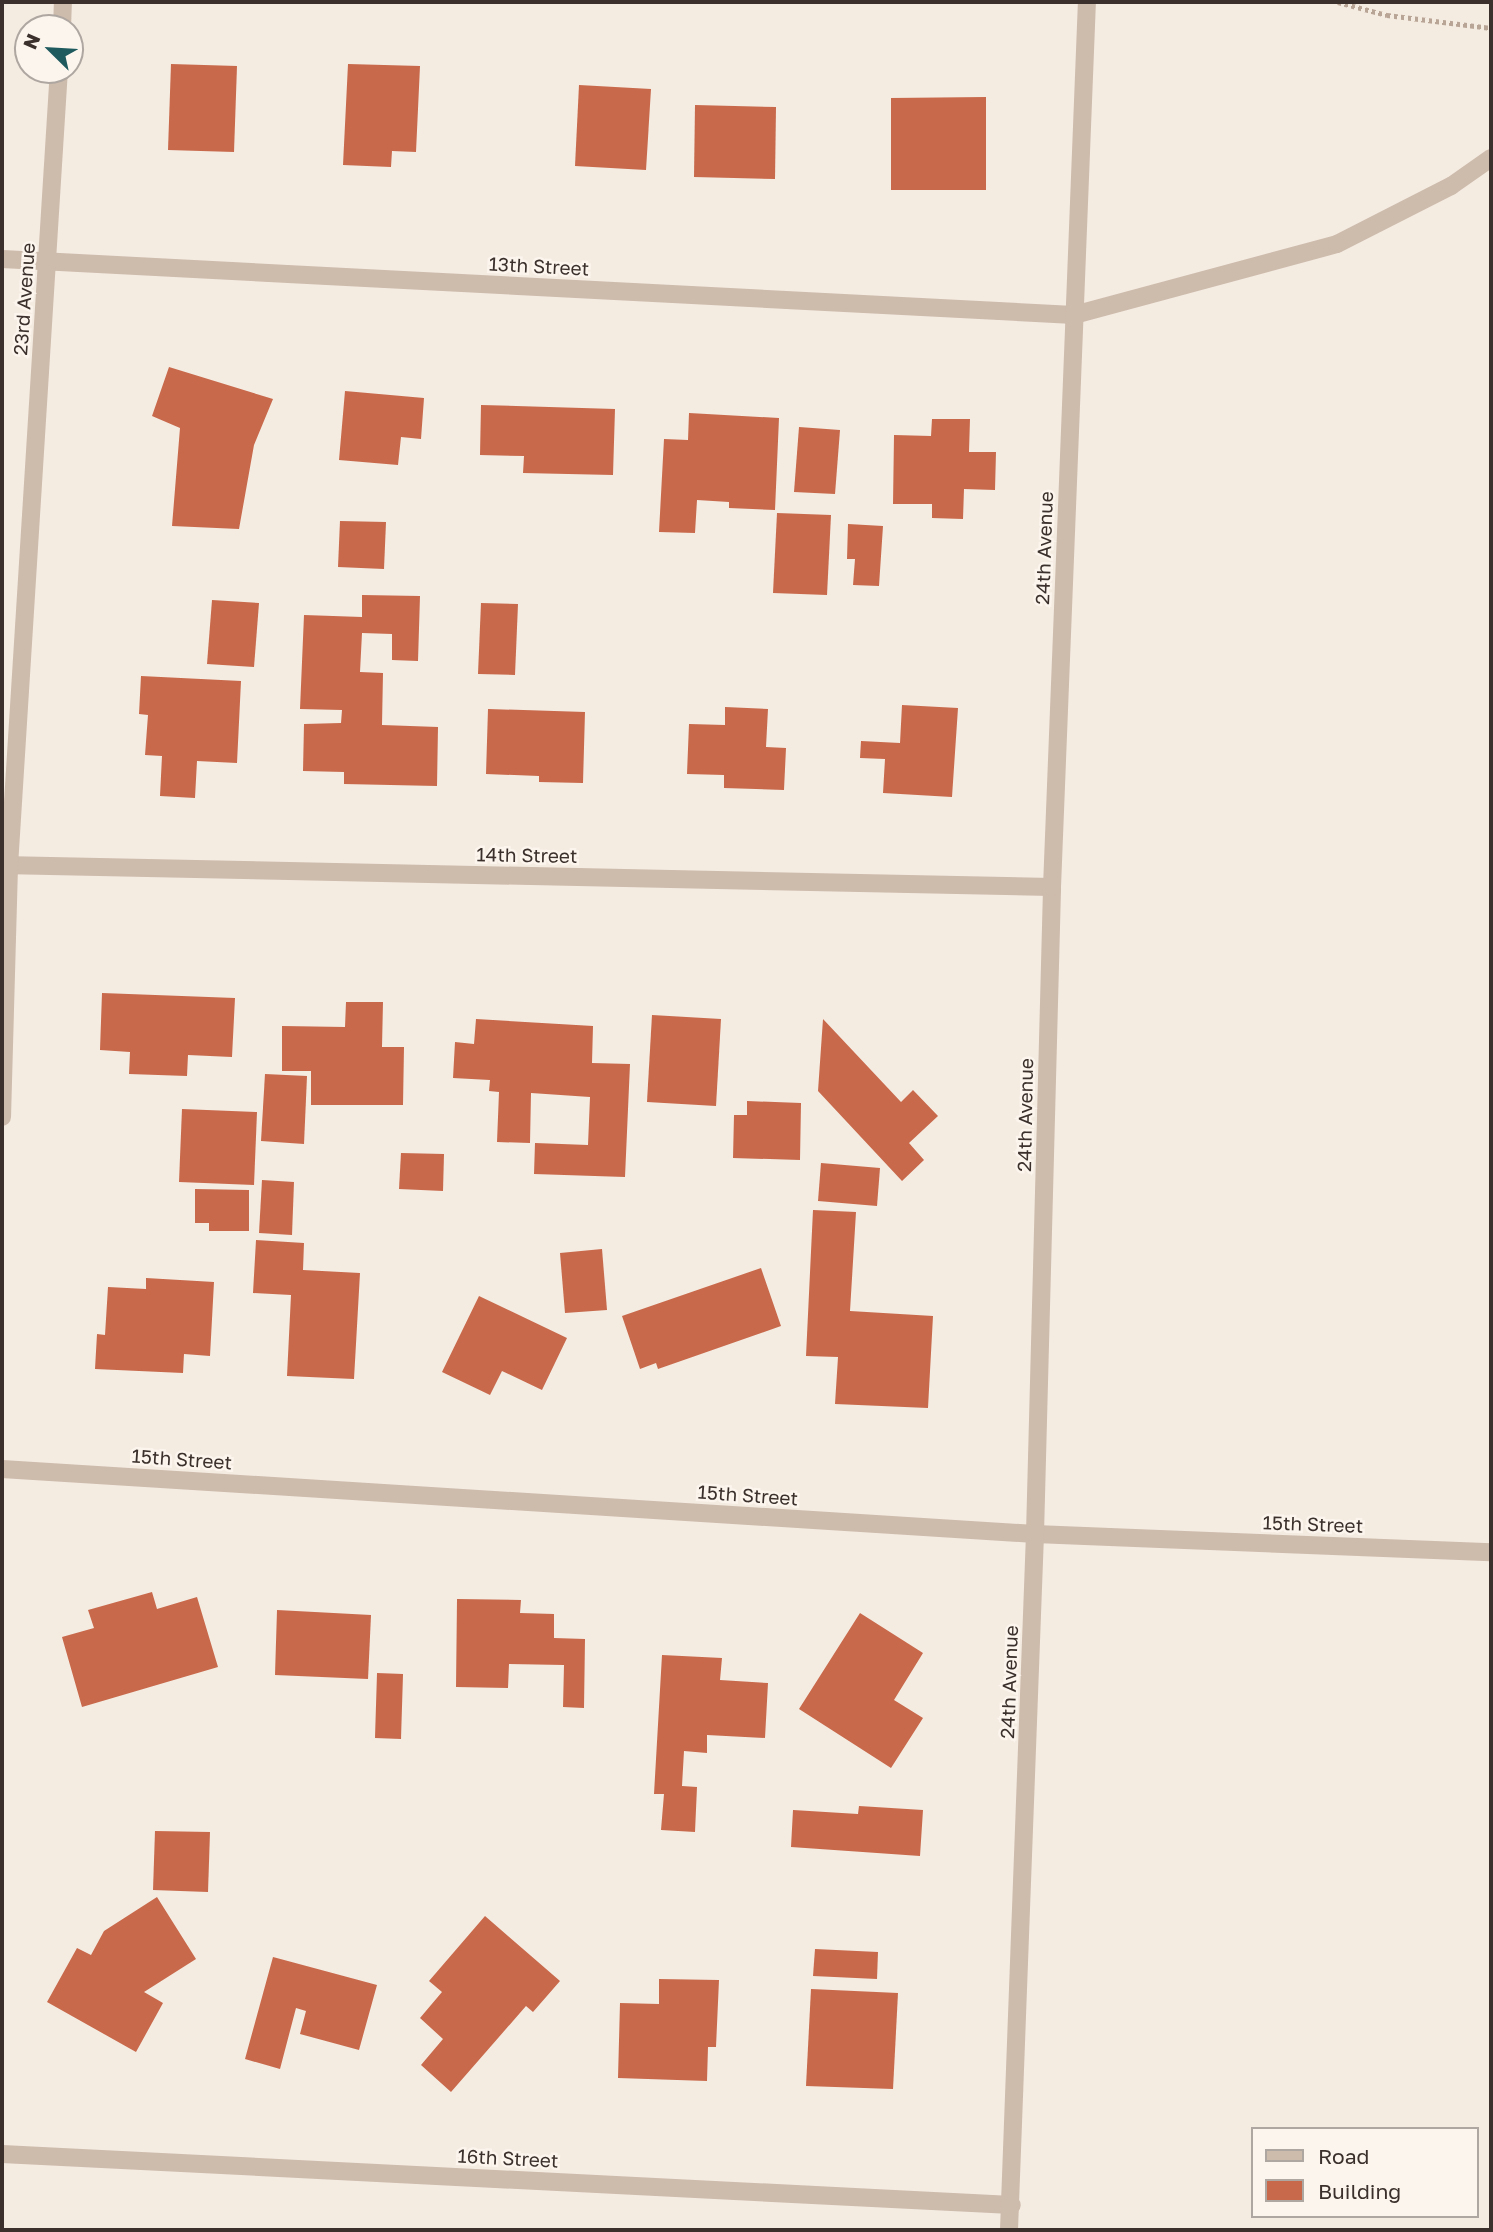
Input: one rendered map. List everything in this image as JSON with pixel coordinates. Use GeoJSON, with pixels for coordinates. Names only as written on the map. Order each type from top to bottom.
{"type":"FeatureCollection","features":[{"type":"Feature","properties":{"kind":"street","name":"24th Avenue"},"geometry":{"type":"LineString","coordinates":[[1009,2230],[1035,1534],[1052,887],[1087,2]]}},
{"type":"Feature","properties":{"kind":"street","name":"23rd Avenue"},"geometry":{"type":"LineString","coordinates":[[2,1117],[5,866],[58,84]]}},
{"type":"Feature","properties":{"kind":"street","name":"13th Street"},"geometry":{"type":"LineString","coordinates":[[2,259],[1074,315],[1337,244],[1451,186],[1491,158]]}},
{"type":"Feature","properties":{"kind":"street","name":"14th Street"},"geometry":{"type":"LineString","coordinates":[[5,866],[1052,887]]}},
{"type":"Feature","properties":{"kind":"street","name":"15th Street"},"geometry":{"type":"LineString","coordinates":[[2,1469],[1035,1534],[1491,1552]]}},
{"type":"Feature","properties":{"kind":"street","name":"16th Street"},"geometry":{"type":"LineString","coordinates":[[2,2154],[1012,2205]]}},
{"type":"Feature","properties":{"kind":"path"},"geometry":{"type":"LineString","coordinates":[[1338,2],[1387,15],[1491,28]]}},
{"type":"Feature","properties":{"kind":"building"},"geometry":{"type":"Polygon","coordinates":[[[171,64],[237,66],[234,152],[168,150],[171,64]]]}},
{"type":"Feature","properties":{"kind":"building"},"geometry":{"type":"Polygon","coordinates":[[[348,64],[420,66],[416,152],[392,151],[391,167],[343,165],[348,64]]]}},
{"type":"Feature","properties":{"kind":"building"},"geometry":{"type":"Polygon","coordinates":[[[579,85],[651,89],[646,170],[575,166],[579,85]]]}},
{"type":"Feature","properties":{"kind":"building"},"geometry":{"type":"Polygon","coordinates":[[[986,97],[986,190],[891,190],[891,98],[986,97]]]}},
{"type":"Feature","properties":{"kind":"building"},"geometry":{"type":"Polygon","coordinates":[[[695,105],[776,107],[775,179],[694,177],[695,105]]]}},
{"type":"Feature","properties":{"kind":"building"},"geometry":{"type":"Polygon","coordinates":[[[169,367],[273,399],[254,445],[239,529],[172,526],[180,428],[152,416],[169,367]]]}},
{"type":"Feature","properties":{"kind":"building"},"geometry":{"type":"Polygon","coordinates":[[[345,391],[424,398],[421,439],[401,437],[398,465],[339,460],[345,391]]]}},
{"type":"Feature","properties":{"kind":"building"},"geometry":{"type":"Polygon","coordinates":[[[481,405],[615,409],[613,475],[523,473],[524,456],[480,455],[481,405]]]}},
{"type":"Feature","properties":{"kind":"building"},"geometry":{"type":"Polygon","coordinates":[[[689,413],[779,418],[775,510],[729,508],[729,502],[697,500],[695,533],[659,532],[664,439],[688,440],[689,413]]]}},
{"type":"Feature","properties":{"kind":"building"},"geometry":{"type":"Polygon","coordinates":[[[932,419],[970,419],[969,452],[996,452],[995,490],[964,489],[963,519],[932,518],[932,504],[893,504],[894,435],[931,436],[932,419]]]}},
{"type":"Feature","properties":{"kind":"building"},"geometry":{"type":"Polygon","coordinates":[[[799,427],[840,430],[835,494],[794,492],[799,427]]]}},
{"type":"Feature","properties":{"kind":"building"},"geometry":{"type":"Polygon","coordinates":[[[777,513],[831,515],[827,595],[773,593],[777,513]]]}},
{"type":"Feature","properties":{"kind":"building"},"geometry":{"type":"Polygon","coordinates":[[[340,521],[386,522],[384,569],[338,567],[340,521]]]}},
{"type":"Feature","properties":{"kind":"building"},"geometry":{"type":"Polygon","coordinates":[[[848,524],[883,526],[879,586],[853,585],[855,559],[847,559],[848,524]]]}},
{"type":"Feature","properties":{"kind":"building"},"geometry":{"type":"Polygon","coordinates":[[[362,595],[420,596],[418,661],[392,660],[392,634],[362,633],[360,672],[383,673],[382,725],[438,727],[437,786],[344,784],[344,772],[303,771],[304,724],[341,723],[342,710],[300,709],[304,615],[362,617],[362,595]]]}},
{"type":"Feature","properties":{"kind":"building"},"geometry":{"type":"Polygon","coordinates":[[[212,600],[259,603],[254,667],[207,664],[212,600]]]}},
{"type":"Feature","properties":{"kind":"building"},"geometry":{"type":"Polygon","coordinates":[[[481,603],[518,604],[515,675],[478,674],[481,603]]]}},
{"type":"Feature","properties":{"kind":"building"},"geometry":{"type":"Polygon","coordinates":[[[141,676],[241,681],[237,763],[197,761],[195,798],[160,796],[162,756],[145,755],[148,715],[139,714],[141,676]]]}},
{"type":"Feature","properties":{"kind":"building"},"geometry":{"type":"Polygon","coordinates":[[[902,705],[958,708],[952,797],[883,793],[885,759],[860,758],[861,741],[900,743],[902,705]]]}},
{"type":"Feature","properties":{"kind":"building"},"geometry":{"type":"Polygon","coordinates":[[[725,707],[768,709],[766,747],[786,748],[784,790],[724,788],[724,775],[687,774],[689,724],[725,725],[725,707]]]}},
{"type":"Feature","properties":{"kind":"building"},"geometry":{"type":"Polygon","coordinates":[[[488,709],[585,712],[583,783],[539,782],[539,776],[486,774],[488,709]]]}},
{"type":"Feature","properties":{"kind":"building"},"geometry":{"type":"Polygon","coordinates":[[[102,993],[235,998],[232,1057],[188,1055],[187,1076],[129,1074],[130,1052],[100,1050],[102,993]]]}},
{"type":"Feature","properties":{"kind":"building"},"geometry":{"type":"Polygon","coordinates":[[[346,1002],[383,1002],[382,1047],[404,1047],[403,1105],[311,1105],[311,1071],[282,1071],[282,1026],[345,1027],[346,1002]]]}},
{"type":"Feature","properties":{"kind":"building"},"geometry":{"type":"Polygon","coordinates":[[[652,1015],[721,1019],[716,1106],[647,1102],[652,1015]]]}},
{"type":"Feature","properties":{"kind":"building"},"geometry":{"type":"Polygon","coordinates":[[[476,1019],[593,1026],[592,1063],[630,1064],[625,1177],[534,1174],[535,1143],[588,1145],[590,1097],[531,1093],[530,1143],[497,1142],[499,1092],[489,1091],[490,1080],[453,1078],[455,1042],[474,1044],[476,1019]]]}},
{"type":"Feature","properties":{"kind":"building"},"geometry":{"type":"Polygon","coordinates":[[[823,1019],[901,1102],[913,1090],[938,1116],[909,1143],[924,1160],[902,1181],[818,1091],[823,1019]]]}},
{"type":"Feature","properties":{"kind":"building"},"geometry":{"type":"Polygon","coordinates":[[[265,1074],[307,1076],[304,1144],[261,1141],[265,1074]]]}},
{"type":"Feature","properties":{"kind":"building"},"geometry":{"type":"Polygon","coordinates":[[[747,1101],[801,1103],[800,1160],[733,1158],[734,1115],[747,1115],[747,1101]]]}},
{"type":"Feature","properties":{"kind":"building"},"geometry":{"type":"Polygon","coordinates":[[[182,1109],[257,1112],[254,1185],[179,1182],[182,1109]]]}},
{"type":"Feature","properties":{"kind":"building"},"geometry":{"type":"Polygon","coordinates":[[[401,1153],[444,1154],[443,1191],[399,1189],[401,1153]]]}},
{"type":"Feature","properties":{"kind":"building"},"geometry":{"type":"Polygon","coordinates":[[[821,1163],[880,1168],[877,1206],[818,1201],[821,1163]]]}},
{"type":"Feature","properties":{"kind":"building"},"geometry":{"type":"Polygon","coordinates":[[[262,1180],[294,1182],[292,1235],[259,1233],[262,1180]]]}},
{"type":"Feature","properties":{"kind":"building"},"geometry":{"type":"Polygon","coordinates":[[[195,1189],[249,1190],[249,1231],[209,1231],[209,1223],[195,1223],[195,1189]]]}},
{"type":"Feature","properties":{"kind":"building"},"geometry":{"type":"Polygon","coordinates":[[[813,1210],[856,1212],[850,1311],[933,1316],[928,1408],[835,1404],[838,1357],[806,1356],[813,1210]]]}},
{"type":"Feature","properties":{"kind":"building"},"geometry":{"type":"Polygon","coordinates":[[[256,1240],[304,1243],[303,1270],[360,1273],[354,1379],[287,1376],[291,1295],[253,1293],[256,1240]]]}},
{"type":"Feature","properties":{"kind":"building"},"geometry":{"type":"Polygon","coordinates":[[[602,1249],[607,1310],[565,1313],[560,1253],[602,1249]]]}},
{"type":"Feature","properties":{"kind":"building"},"geometry":{"type":"Polygon","coordinates":[[[761,1268],[781,1326],[658,1369],[656,1363],[640,1369],[622,1316],[761,1268]]]}},
{"type":"Feature","properties":{"kind":"building"},"geometry":{"type":"Polygon","coordinates":[[[146,1278],[214,1282],[210,1356],[184,1354],[183,1373],[95,1369],[97,1334],[105,1335],[108,1287],[146,1289],[146,1278]]]}},
{"type":"Feature","properties":{"kind":"building"},"geometry":{"type":"Polygon","coordinates":[[[479,1296],[567,1338],[542,1390],[502,1371],[490,1395],[442,1372],[479,1296]]]}},
{"type":"Feature","properties":{"kind":"building"},"geometry":{"type":"Polygon","coordinates":[[[152,1592],[157,1609],[197,1597],[218,1667],[82,1707],[62,1637],[94,1628],[88,1610],[152,1592]]]}},
{"type":"Feature","properties":{"kind":"building"},"geometry":{"type":"Polygon","coordinates":[[[457,1599],[521,1600],[520,1613],[554,1614],[554,1638],[585,1639],[584,1708],[563,1707],[564,1665],[509,1664],[508,1688],[456,1687],[457,1599]]]}},
{"type":"Feature","properties":{"kind":"building"},"geometry":{"type":"Polygon","coordinates":[[[277,1610],[371,1615],[368,1679],[275,1675],[277,1610]]]}},
{"type":"Feature","properties":{"kind":"building"},"geometry":{"type":"Polygon","coordinates":[[[860,1613],[923,1653],[894,1700],[923,1718],[891,1768],[799,1709],[860,1613]]]}},
{"type":"Feature","properties":{"kind":"building"},"geometry":{"type":"Polygon","coordinates":[[[662,1655],[722,1658],[720,1680],[768,1683],[765,1738],[707,1735],[707,1753],[684,1751],[682,1786],[697,1787],[695,1832],[661,1830],[664,1794],[654,1794],[662,1655]]]}},
{"type":"Feature","properties":{"kind":"building"},"geometry":{"type":"Polygon","coordinates":[[[377,1673],[403,1674],[401,1739],[375,1738],[377,1673]]]}},
{"type":"Feature","properties":{"kind":"building"},"geometry":{"type":"Polygon","coordinates":[[[859,1806],[923,1810],[920,1856],[791,1847],[793,1810],[858,1814],[859,1806]]]}},
{"type":"Feature","properties":{"kind":"building"},"geometry":{"type":"Polygon","coordinates":[[[155,1831],[210,1832],[208,1892],[153,1890],[155,1831]]]}},
{"type":"Feature","properties":{"kind":"building"},"geometry":{"type":"Polygon","coordinates":[[[157,1897],[196,1959],[144,1992],[163,2003],[136,2052],[47,2002],[77,1948],[91,1955],[104,1931],[157,1897]]]}},
{"type":"Feature","properties":{"kind":"building"},"geometry":{"type":"Polygon","coordinates":[[[485,1916],[560,1981],[533,2012],[526,2006],[451,2092],[421,2065],[443,2039],[420,2018],[442,1992],[429,1981],[485,1916]]]}},
{"type":"Feature","properties":{"kind":"building"},"geometry":{"type":"Polygon","coordinates":[[[815,1949],[878,1952],[877,1979],[813,1976],[815,1949]]]}},
{"type":"Feature","properties":{"kind":"building"},"geometry":{"type":"Polygon","coordinates":[[[273,1957],[377,1985],[359,2050],[300,2034],[306,2011],[296,2008],[280,2069],[245,2059],[273,1957]]]}},
{"type":"Feature","properties":{"kind":"building"},"geometry":{"type":"Polygon","coordinates":[[[659,1979],[719,1980],[716,2047],[708,2047],[707,2081],[618,2078],[620,2003],[659,2004],[659,1979]]]}},
{"type":"Feature","properties":{"kind":"building"},"geometry":{"type":"Polygon","coordinates":[[[811,1989],[898,1993],[893,2089],[806,2086],[811,1989]]]}}]}
